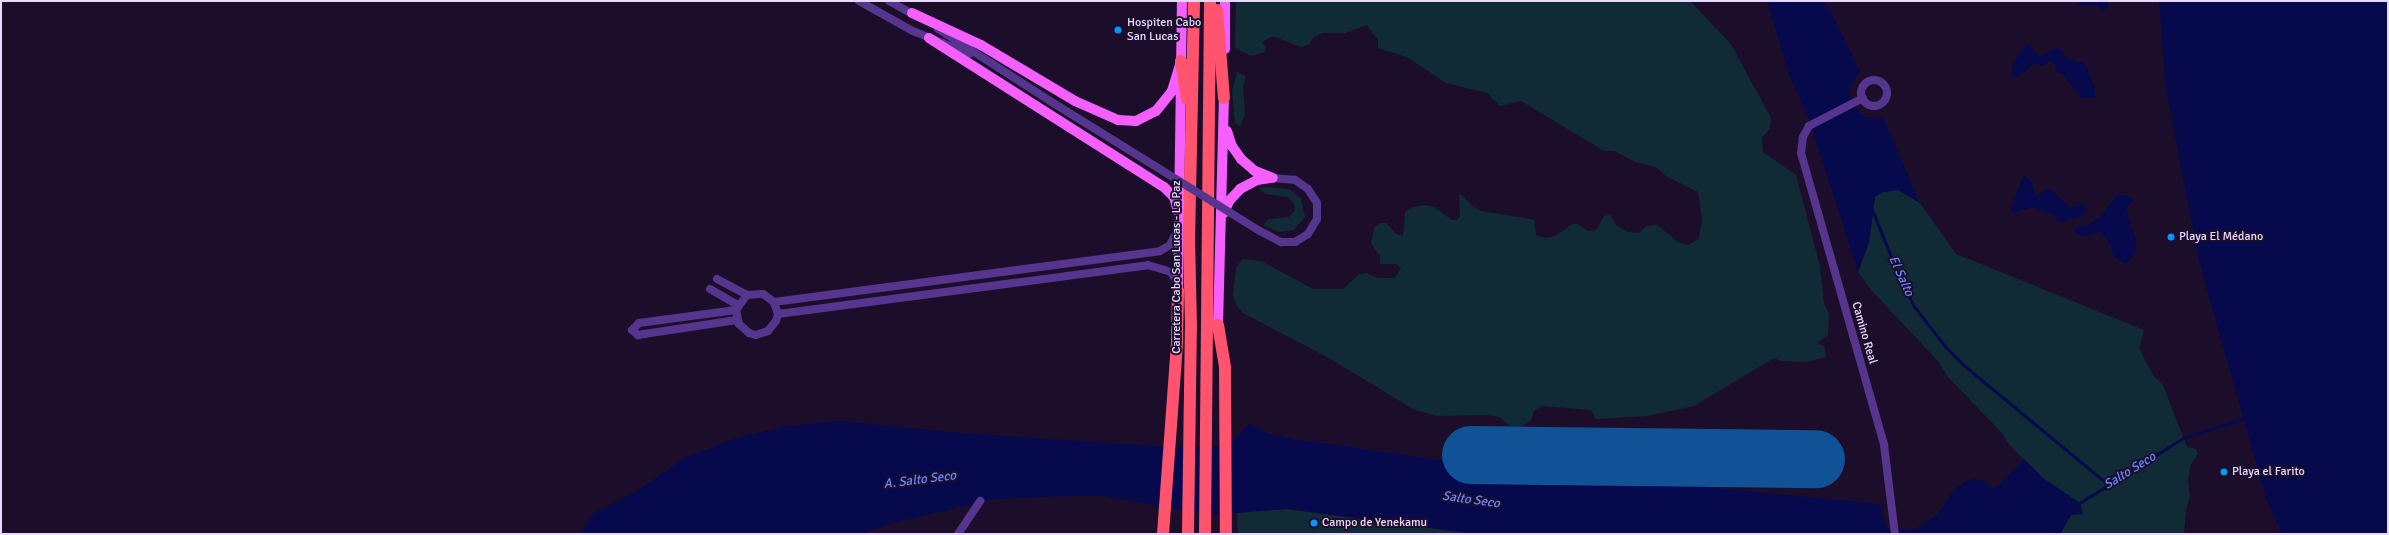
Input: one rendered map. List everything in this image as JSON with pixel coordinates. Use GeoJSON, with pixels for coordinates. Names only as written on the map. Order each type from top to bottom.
{"type":"FeatureCollection","features":[{"type":"Feature","properties":{"kind":"highway","name":"Carretera Cabo San Lucas - La Paz"},"geometry":{"type":"LineString","coordinates":[[1188,534],[1191,328],[1189,241],[1194,1]]}},
{"type":"Feature","properties":{"kind":"highway"},"geometry":{"type":"LineString","coordinates":[[1205,534],[1210,1]]}},
{"type":"Feature","properties":{"kind":"highway"},"geometry":{"type":"LineString","coordinates":[[1216,1],[1224,98]]}},
{"type":"Feature","properties":{"kind":"highway"},"geometry":{"type":"LineString","coordinates":[[1181,60],[1192,134]]}},
{"type":"Feature","properties":{"kind":"highway"},"geometry":{"type":"LineString","coordinates":[[1178,287],[1191,328]]}},
{"type":"Feature","properties":{"kind":"highway"},"geometry":{"type":"LineString","coordinates":[[1163,534],[1177,342],[1178,287]]}},
{"type":"Feature","properties":{"kind":"highway"},"geometry":{"type":"LineString","coordinates":[[1207,379],[1218,325]]}},
{"type":"Feature","properties":{"kind":"highway"},"geometry":{"type":"LineString","coordinates":[[1218,325],[1225,367],[1226,534]]}},
{"type":"Feature","properties":{"kind":"main road"},"geometry":{"type":"LineString","coordinates":[[1178,287],[1182,1]]}},
{"type":"Feature","properties":{"kind":"main road"},"geometry":{"type":"LineString","coordinates":[[1218,325],[1222,219],[1225,1]]}},
{"type":"Feature","properties":{"kind":"main road"},"geometry":{"type":"LineString","coordinates":[[912,13],[981,45],[1075,101],[1118,120],[1136,121],[1156,112],[1172,90],[1181,60]]}},
{"type":"Feature","properties":{"kind":"main road"},"geometry":{"type":"LineString","coordinates":[[929,38],[1164,187],[1174,196],[1179,214]]}},
{"type":"Feature","properties":{"kind":"main road"},"geometry":{"type":"LineString","coordinates":[[1224,118],[1230,142],[1238,157],[1251,168],[1273,178]]}},
{"type":"Feature","properties":{"kind":"main road"},"geometry":{"type":"LineString","coordinates":[[1222,219],[1229,201],[1240,189],[1258,180],[1273,178]]}},
{"type":"Feature","properties":{"kind":"street"},"geometry":{"type":"LineString","coordinates":[[859,1],[929,38],[986,61]]}},
{"type":"Feature","properties":{"kind":"street"},"geometry":{"type":"LineString","coordinates":[[889,1],[912,13],[986,61],[1260,232],[1281,242],[1295,242],[1308,234],[1317,219],[1317,203],[1308,189],[1295,180],[1273,178]]}},
{"type":"Feature","properties":{"kind":"street","name":"Camino Real"},"geometry":{"type":"LineString","coordinates":[[1863,98],[1812,124],[1804,133],[1802,141],[1802,159],[1884,445],[1895,534]]}},
{"type":"Feature","properties":{"kind":"street"},"geometry":{"type":"LineString","coordinates":[[774,302],[1162,251],[1172,242],[1179,228]]}},
{"type":"Feature","properties":{"kind":"street"},"geometry":{"type":"LineString","coordinates":[[778,314],[986,288],[1148,265],[1171,272],[1178,287]]}},
{"type":"Feature","properties":{"kind":"street"},"geometry":{"type":"LineString","coordinates":[[986,275],[986,288]]}},
{"type":"Feature","properties":{"kind":"street"},"geometry":{"type":"LineString","coordinates":[[717,279],[746,295],[763,294],[774,302],[778,314],[773,327],[762,334],[749,333],[737,320],[737,307],[746,295]]}},
{"type":"Feature","properties":{"kind":"street"},"geometry":{"type":"LineString","coordinates":[[710,289],[737,307]]}},
{"type":"Feature","properties":{"kind":"street"},"geometry":{"type":"LineString","coordinates":[[837,294],[840,307]]}},
{"type":"Feature","properties":{"kind":"street"},"geometry":{"type":"LineString","coordinates":[[737,307],[639,323],[632,330],[641,335],[737,320]]}},
{"type":"Feature","properties":{"kind":"street"},"geometry":{"type":"LineString","coordinates":[[958,534],[980,500]]}},
{"type":"Feature","properties":{"kind":"shaded area"},"geometry":{"type":"Polygon","coordinates":[[[1236,1],[1690,1],[1731,44],[1771,118],[1770,128],[1762,138],[1763,152],[1796,175],[1820,266],[1824,304],[1829,313],[1828,335],[1817,343],[1824,346],[1826,357],[1807,362],[1782,361],[1774,358],[1694,406],[1648,416],[1596,419],[1591,410],[1542,406],[1534,411],[1531,420],[1521,427],[1510,426],[1500,417],[1485,415],[1436,416],[1413,409],[1329,358],[1243,313],[1237,306],[1233,295],[1236,268],[1242,259],[1261,261],[1313,289],[1343,289],[1358,275],[1366,273],[1378,278],[1395,278],[1401,268],[1396,264],[1380,264],[1380,256],[1371,243],[1374,228],[1380,223],[1386,223],[1396,234],[1403,236],[1405,212],[1413,207],[1426,205],[1434,207],[1452,220],[1457,220],[1460,217],[1459,195],[1462,195],[1472,206],[1481,211],[1534,220],[1536,235],[1545,238],[1555,236],[1572,224],[1577,224],[1588,231],[1596,230],[1604,216],[1610,215],[1617,226],[1628,232],[1639,233],[1646,226],[1657,225],[1678,242],[1688,245],[1699,239],[1702,219],[1698,192],[1666,176],[1656,167],[1635,162],[1614,151],[1604,151],[1521,101],[1500,106],[1487,93],[1446,83],[1407,57],[1378,48],[1378,40],[1367,25],[1345,33],[1323,33],[1314,37],[1309,44],[1301,47],[1273,36],[1262,42],[1266,48],[1265,52],[1251,56],[1235,48],[1236,1]]]}},
{"type":"Feature","properties":{"kind":"shaded area"},"geometry":{"type":"Polygon","coordinates":[[[1237,72],[1246,76],[1243,86],[1245,115],[1240,126],[1235,123],[1232,91],[1237,72]]]}},
{"type":"Feature","properties":{"kind":"shaded area"},"geometry":{"type":"Polygon","coordinates":[[[1268,187],[1288,189],[1301,198],[1305,217],[1294,230],[1278,232],[1263,225],[1269,219],[1289,217],[1295,210],[1294,204],[1288,197],[1265,194],[1259,188],[1268,187]]]}},
{"type":"Feature","properties":{"kind":"shaded area"},"geometry":{"type":"Polygon","coordinates":[[[1898,190],[1920,203],[1956,254],[2144,330],[2139,348],[2153,375],[2163,385],[2187,447],[2196,449],[2198,454],[2191,464],[2188,479],[2190,496],[2186,510],[2184,534],[2060,534],[2072,514],[2059,489],[2043,478],[2012,448],[2001,432],[1948,377],[1939,362],[1872,291],[1858,272],[1869,242],[1875,197],[1883,192],[1898,190]]]}},
{"type":"Feature","properties":{"kind":"shaded area","name":"Campo de Yenekamu"},"geometry":{"type":"Polygon","coordinates":[[[1287,509],[1475,534],[1238,534],[1237,511],[1287,509]]]}},
{"type":"Feature","properties":{"kind":"water"},"geometry":{"type":"Polygon","coordinates":[[[1767,1],[1825,1],[1860,71],[1850,87],[1851,104],[1865,117],[1883,118],[1920,203],[1898,190],[1883,192],[1875,197],[1869,242],[1858,272],[1809,119],[1789,74],[1767,1]]]}},
{"type":"Feature","properties":{"kind":"water"},"geometry":{"type":"Polygon","coordinates":[[[2076,1],[2108,1],[2108,6],[2103,11],[2097,6],[2079,5],[2076,1]]]}},
{"type":"Feature","properties":{"kind":"water"},"geometry":{"type":"Polygon","coordinates":[[[2159,1],[2388,1],[2388,534],[2282,534],[2277,524],[2266,498],[2200,265],[2166,89],[2159,1]]]}},
{"type":"Feature","properties":{"kind":"water"},"geometry":{"type":"Polygon","coordinates":[[[2029,44],[2037,54],[2043,55],[2057,47],[2063,51],[2065,58],[2085,63],[2095,89],[2095,98],[2081,98],[2062,73],[2055,72],[2056,65],[2049,61],[2044,66],[2034,64],[2015,79],[2011,68],[2023,47],[2029,44]]]}},
{"type":"Feature","properties":{"kind":"water"},"geometry":{"type":"Polygon","coordinates":[[[2024,175],[2032,183],[2035,194],[2038,195],[2046,189],[2052,190],[2069,207],[2083,205],[2087,208],[2081,217],[2061,222],[2053,215],[2033,207],[2013,213],[2010,210],[2024,175]]]}},
{"type":"Feature","properties":{"kind":"water"},"geometry":{"type":"Polygon","coordinates":[[[2117,195],[2126,195],[2134,200],[2126,208],[2136,240],[2136,250],[2129,262],[2125,264],[2114,257],[2109,242],[2101,232],[2082,237],[2073,230],[2077,226],[2087,226],[2102,215],[2117,195]]]}},
{"type":"Feature","properties":{"kind":"water","name":"A. Salto Seco"},"geometry":{"type":"Polygon","coordinates":[[[840,421],[961,433],[1170,447],[1227,446],[1250,423],[1268,433],[1294,439],[1467,464],[1880,504],[1886,529],[1916,529],[1937,515],[1954,490],[1966,481],[1974,479],[1984,481],[1995,489],[2024,459],[2043,478],[2080,503],[2083,514],[2071,515],[2060,534],[1475,534],[1287,509],[1210,515],[1103,496],[1071,496],[995,499],[885,525],[862,534],[580,534],[592,514],[637,491],[686,457],[737,438],[787,426],[840,421]]]}},
{"type":"Feature","properties":{"kind":"waterway","name":"El Salto"},"geometry":{"type":"LineString","coordinates":[[1873,211],[1901,281],[1915,307],[1945,346],[1965,366],[2109,485]]}},
{"type":"Feature","properties":{"kind":"waterway","name":"Salto Seco"},"geometry":{"type":"LineString","coordinates":[[2078,504],[2185,437],[2243,419]]}},
{"type":"Feature","properties":{"kind":"runway"},"geometry":{"type":"LineString","coordinates":[[1471,455],[1816,459]]}},
{"type":"Feature","properties":{"kind":"place","name":"Hospiten Cabo San Lucas"},"geometry":{"type":"Point","coordinates":[1118,30]}},
{"type":"Feature","properties":{"kind":"place","name":"Playa El Médano"},"geometry":{"type":"Point","coordinates":[2171,237]}},
{"type":"Feature","properties":{"kind":"place","name":"Playa el Farito"},"geometry":{"type":"Point","coordinates":[2224,472]}},
{"type":"Feature","properties":{"kind":"place","name":"Campo de Yenekamu"},"geometry":{"type":"Point","coordinates":[1314,523]}}]}
